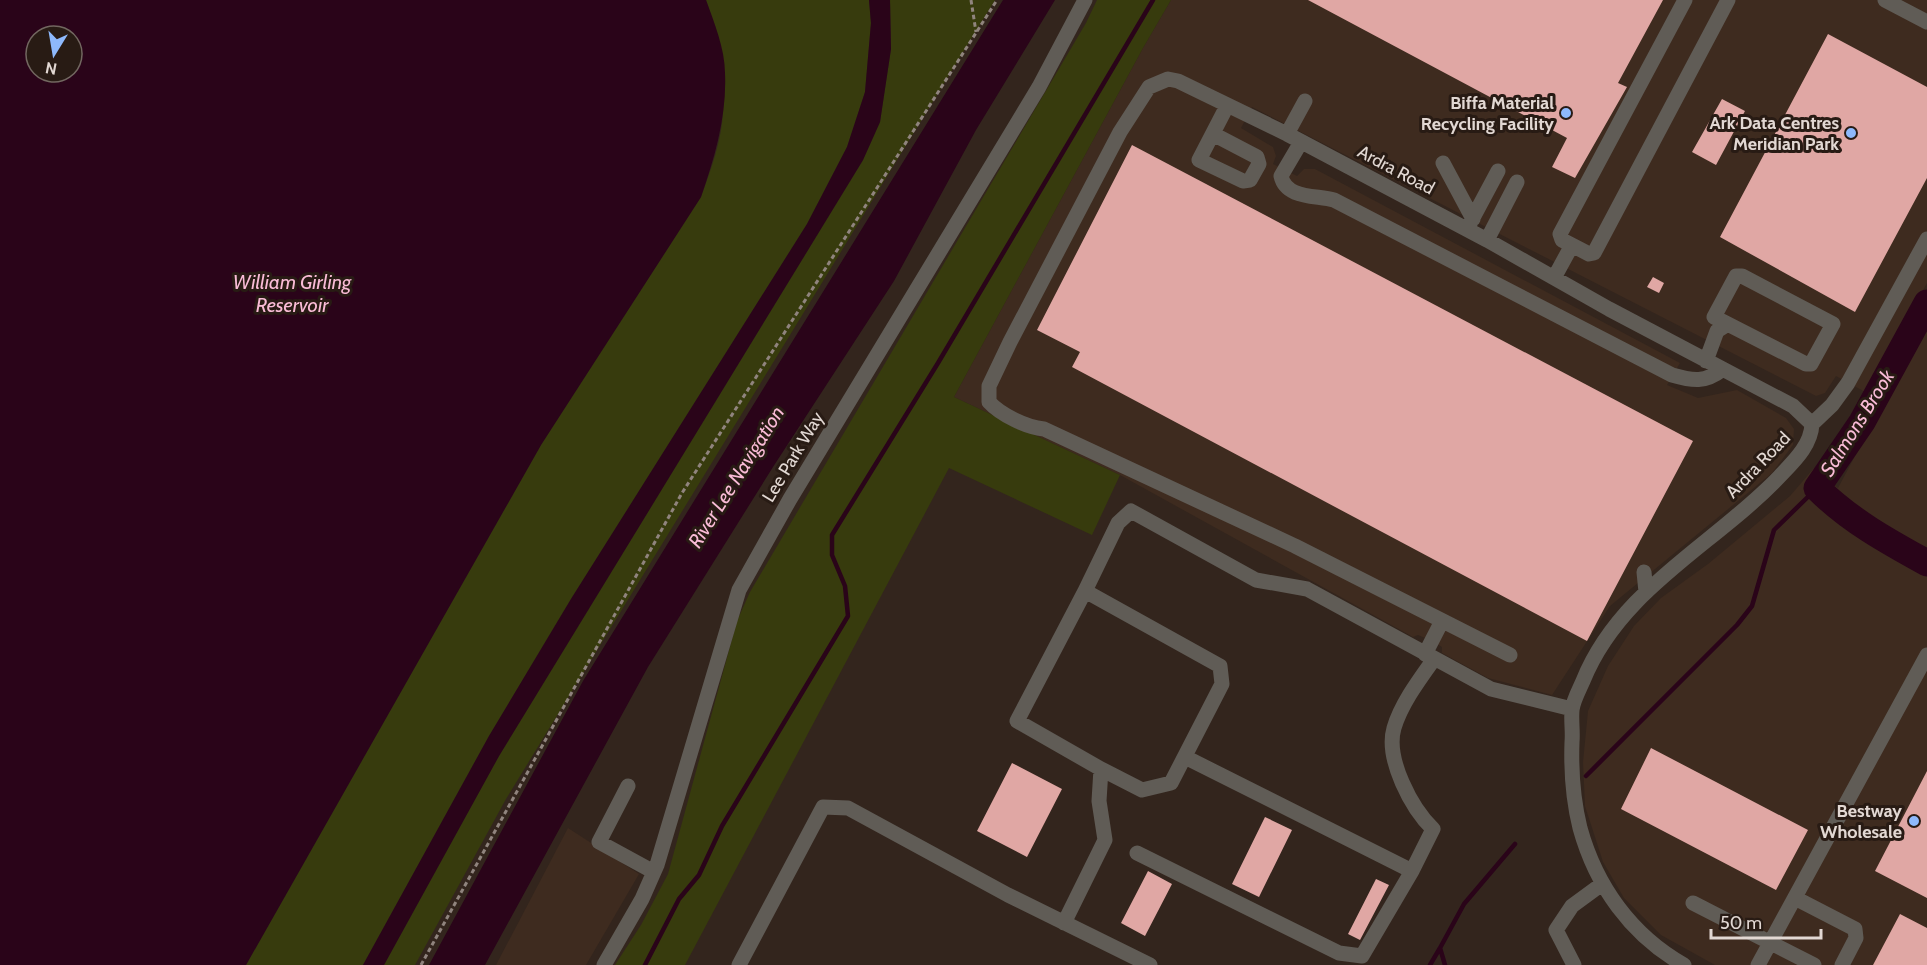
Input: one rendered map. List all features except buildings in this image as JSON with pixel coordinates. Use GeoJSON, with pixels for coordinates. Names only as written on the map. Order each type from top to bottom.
{"type":"FeatureCollection","features":[{"type":"Feature","properties":{"kind":"street","name":"Lee Park Way"},"geometry":{"type":"LineString","coordinates":[[604,965],[642,899],[654,872],[739,590],[790,499],[1033,97],[1085,0]]}},
{"type":"Feature","properties":{"kind":"street"},"geometry":{"type":"LineString","coordinates":[[1685,0],[1560,234],[1562,240],[1589,254],[1594,253],[1728,0]]}},
{"type":"Feature","properties":{"kind":"street"},"geometry":{"type":"LineString","coordinates":[[1885,0],[1927,22]]}},
{"type":"Feature","properties":{"kind":"street","name":"Ardra Road"},"geometry":{"type":"LineString","coordinates":[[1442,621],[1296,546],[1044,429],[1035,428],[996,410],[989,402],[989,386],[1119,132],[1149,87],[1167,79],[1178,81],[1470,224],[1487,240],[1554,278],[1793,406],[1812,424],[1812,436],[1805,447],[1769,488],[1646,592],[1609,632],[1591,661],[1572,709],[1571,766],[1576,812],[1587,852],[1602,884],[1623,915],[1646,939],[1684,965]]}},
{"type":"Feature","properties":{"kind":"street"},"geometry":{"type":"LineString","coordinates":[[1287,134],[1305,101]]}},
{"type":"Feature","properties":{"kind":"street"},"geometry":{"type":"LineString","coordinates":[[1213,134],[1227,106]]}},
{"type":"Feature","properties":{"kind":"street"},"geometry":{"type":"LineString","coordinates":[[1301,142],[1281,176],[1283,183],[1300,195],[1320,196],[1334,200],[1672,375],[1696,382],[1712,377],[1723,369]]}},
{"type":"Feature","properties":{"kind":"street"},"geometry":{"type":"LineString","coordinates":[[1443,163],[1470,224]]}},
{"type":"Feature","properties":{"kind":"street"},"geometry":{"type":"LineString","coordinates":[[1470,224],[1498,171]]}},
{"type":"Feature","properties":{"kind":"street"},"geometry":{"type":"LineString","coordinates":[[1487,240],[1517,182]]}},
{"type":"Feature","properties":{"kind":"street"},"geometry":{"type":"LineString","coordinates":[[1812,424],[1832,405],[1848,383],[1927,239]]}},
{"type":"Feature","properties":{"kind":"street"},"geometry":{"type":"LineString","coordinates":[[1554,278],[1572,245]]}},
{"type":"Feature","properties":{"kind":"street"},"geometry":{"type":"LineString","coordinates":[[1736,276],[1742,276],[1833,326],[1811,364],[1806,364],[1728,324],[1714,317],[1714,314],[1736,276]]}},
{"type":"Feature","properties":{"kind":"street"},"geometry":{"type":"LineString","coordinates":[[1706,361],[1717,331],[1728,324]]}},
{"type":"Feature","properties":{"kind":"street"},"geometry":{"type":"LineString","coordinates":[[1085,591],[1220,666],[1222,684],[1171,783],[1142,790],[1017,721],[1118,523],[1131,511],[1256,580],[1307,589],[1429,657],[1502,693],[1572,709]]}},
{"type":"Feature","properties":{"kind":"street"},"geometry":{"type":"LineString","coordinates":[[1644,572],[1646,592]]}},
{"type":"Feature","properties":{"kind":"street"},"geometry":{"type":"LineString","coordinates":[[1137,852],[1339,953],[1362,956],[1412,871],[1433,829],[1419,816],[1395,765],[1393,730],[1429,657],[1442,621],[1510,655]]}},
{"type":"Feature","properties":{"kind":"street"},"geometry":{"type":"LineString","coordinates":[[1758,965],[1927,655]]}},
{"type":"Feature","properties":{"kind":"street"},"geometry":{"type":"LineString","coordinates":[[1185,757],[1412,871]]}},
{"type":"Feature","properties":{"kind":"street"},"geometry":{"type":"LineString","coordinates":[[1064,923],[1105,840],[1099,801],[1101,769]]}},
{"type":"Feature","properties":{"kind":"street"},"geometry":{"type":"LineString","coordinates":[[628,786],[599,842],[654,872]]}},
{"type":"Feature","properties":{"kind":"street"},"geometry":{"type":"LineString","coordinates":[[739,965],[823,807],[848,808],[1064,923],[1150,965]]}},
{"type":"Feature","properties":{"kind":"street"},"geometry":{"type":"LineString","coordinates":[[1574,965],[1556,930],[1572,906],[1602,884]]}},
{"type":"Feature","properties":{"kind":"street"},"geometry":{"type":"LineString","coordinates":[[1795,898],[1855,929],[1856,938],[1842,965]]}},
{"type":"Feature","properties":{"kind":"street"},"geometry":{"type":"LineString","coordinates":[[1693,903],[1814,965]]}},
{"type":"Feature","properties":{"kind":"path"},"geometry":{"type":"LineString","coordinates":[[971,0],[976,34]]}},
{"type":"Feature","properties":{"kind":"path"},"geometry":{"type":"LineString","coordinates":[[421,965],[682,494],[998,0]]}},
{"type":"Feature","properties":{"kind":"shaded area"},"geometry":{"type":"Polygon","coordinates":[[[1171,0],[1927,0],[1927,283],[1867,393],[1836,376],[1825,393],[1816,396],[1252,107],[1241,128],[1273,147],[1276,156],[1273,164],[1297,176],[1304,169],[1315,169],[1680,363],[1667,385],[1698,398],[1737,390],[1786,418],[1794,429],[1793,445],[1772,473],[1610,606],[1552,695],[1488,678],[1442,653],[1442,647],[1432,641],[1418,635],[1413,637],[1120,475],[954,397],[1171,0]]]}},
{"type":"Feature","properties":{"kind":"shaded area"},"geometry":{"type":"Polygon","coordinates":[[[1927,321],[1927,965],[1715,965],[1661,935],[1624,898],[1603,862],[1585,806],[1583,762],[1588,711],[1608,666],[1634,626],[1661,598],[1708,564],[1790,496],[1814,468],[1838,488],[1927,321]]]}},
{"type":"Feature","properties":{"kind":"shaded area"},"geometry":{"type":"Polygon","coordinates":[[[568,828],[639,874],[586,965],[496,965],[568,828]]]}},
{"type":"Feature","properties":{"kind":"green space"},"geometry":{"type":"Polygon","coordinates":[[[706,0],[869,0],[871,23],[865,92],[847,147],[807,224],[571,599],[489,736],[363,965],[246,965],[541,445],[701,197],[718,144],[723,111],[723,84],[719,55],[714,26],[706,0]]]}},
{"type":"Feature","properties":{"kind":"green space"},"geometry":{"type":"Polygon","coordinates":[[[890,0],[995,0],[506,799],[415,965],[384,965],[499,756],[863,160],[880,122],[891,49],[890,0]]]}},
{"type":"Feature","properties":{"kind":"green space"},"geometry":{"type":"Polygon","coordinates":[[[1097,0],[1171,0],[954,397],[1120,475],[1092,535],[949,468],[685,965],[615,965],[641,925],[668,874],[737,621],[750,592],[1086,23],[1097,0]]]}},
{"type":"Feature","properties":{"kind":"water","name":"William Girling Reservoir"},"geometry":{"type":"Polygon","coordinates":[[[0,0],[706,0],[719,36],[725,64],[725,89],[719,136],[701,197],[541,445],[246,965],[0,965],[0,0]]]}},
{"type":"Feature","properties":{"kind":"water"},"geometry":{"type":"Polygon","coordinates":[[[869,0],[890,0],[891,49],[880,122],[863,160],[499,756],[384,965],[363,965],[489,736],[571,599],[807,224],[847,147],[865,92],[871,23],[869,0]]]}},
{"type":"Feature","properties":{"kind":"water","name":"River Lee Navigation"},"geometry":{"type":"Polygon","coordinates":[[[1003,0],[1055,0],[976,130],[894,281],[773,467],[648,667],[485,965],[429,965],[583,681],[1003,0]]]}},
{"type":"Feature","properties":{"kind":"waterway"},"geometry":{"type":"LineString","coordinates":[[645,965],[679,899],[699,875],[722,826],[848,616],[845,586],[832,555],[832,535],[938,363],[1153,0]]}},
{"type":"Feature","properties":{"kind":"waterway","name":"Salmons Brook"},"geometry":{"type":"LineString","coordinates":[[1927,303],[1862,422],[1817,488],[1855,520],[1927,563]]}},
{"type":"Feature","properties":{"kind":"waterway"},"geometry":{"type":"LineString","coordinates":[[1586,776],[1737,625],[1752,606],[1774,530],[1817,488]]}},
{"type":"Feature","properties":{"kind":"waterway"},"geometry":{"type":"LineString","coordinates":[[1445,965],[1440,948],[1464,904],[1515,844]]}},
{"type":"Feature","properties":{"kind":"waterway"},"geometry":{"type":"LineString","coordinates":[[1430,965],[1440,948]]}},
{"type":"Feature","properties":{"kind":"place","name":"Biffa Material Recycling Facility"},"geometry":{"type":"Point","coordinates":[1566,113]}},
{"type":"Feature","properties":{"kind":"place","name":"Ark Data Centres Meridian Park"},"geometry":{"type":"Point","coordinates":[1851,133]}},
{"type":"Feature","properties":{"kind":"place","name":"Bestway Wholesale"},"geometry":{"type":"Point","coordinates":[1914,821]}}]}
